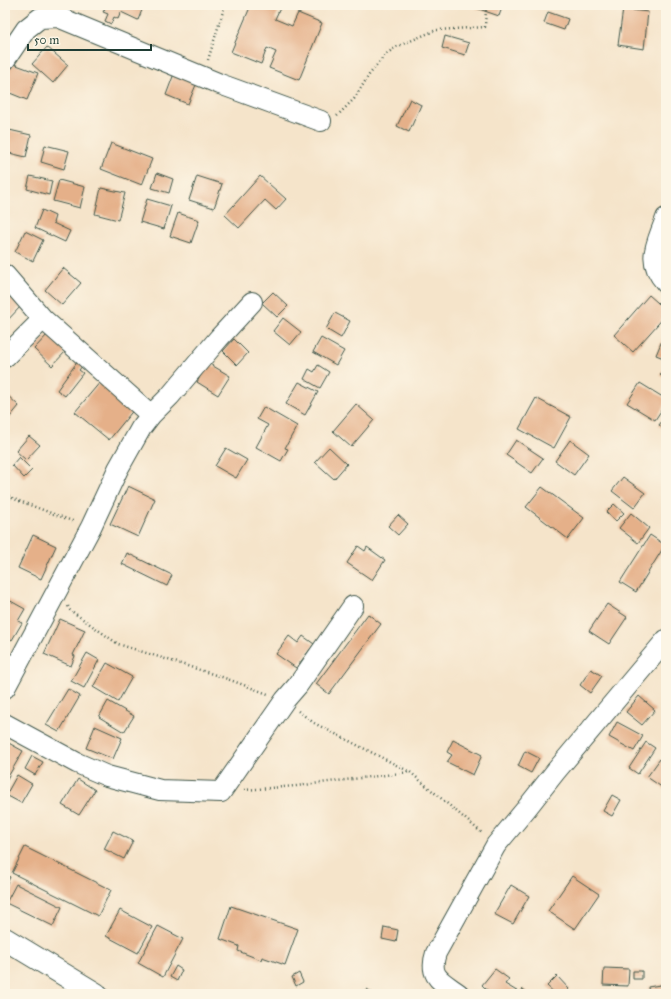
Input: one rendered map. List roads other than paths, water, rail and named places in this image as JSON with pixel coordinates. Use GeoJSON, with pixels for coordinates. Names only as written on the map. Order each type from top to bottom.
{"type":"FeatureCollection","features":[{"type":"Feature","properties":{"kind":"highway"},"geometry":{"type":"LineString","coordinates":[[5,939],[96,994]]}},
{"type":"Feature","properties":{"kind":"street"},"geometry":{"type":"LineString","coordinates":[[5,60],[26,29],[40,18],[58,17],[202,75],[220,84],[321,121]]}},
{"type":"Feature","properties":{"kind":"street"},"geometry":{"type":"LineString","coordinates":[[666,218],[654,260],[657,270],[666,283]]}},
{"type":"Feature","properties":{"kind":"street"},"geometry":{"type":"LineString","coordinates":[[5,275],[43,319],[150,414]]}},
{"type":"Feature","properties":{"kind":"street"},"geometry":{"type":"LineString","coordinates":[[5,688],[91,528],[118,469],[141,428],[150,414],[170,396],[219,338],[252,302]]}},
{"type":"Feature","properties":{"kind":"street"},"geometry":{"type":"LineString","coordinates":[[5,357],[43,319]]}},
{"type":"Feature","properties":{"kind":"street"},"geometry":{"type":"LineString","coordinates":[[5,724],[77,763],[107,776],[160,790],[221,792],[353,606]]}},
{"type":"Feature","properties":{"kind":"street"},"geometry":{"type":"LineString","coordinates":[[459,994],[442,982],[434,973],[433,963],[436,953],[496,845],[666,640]]}}]}
